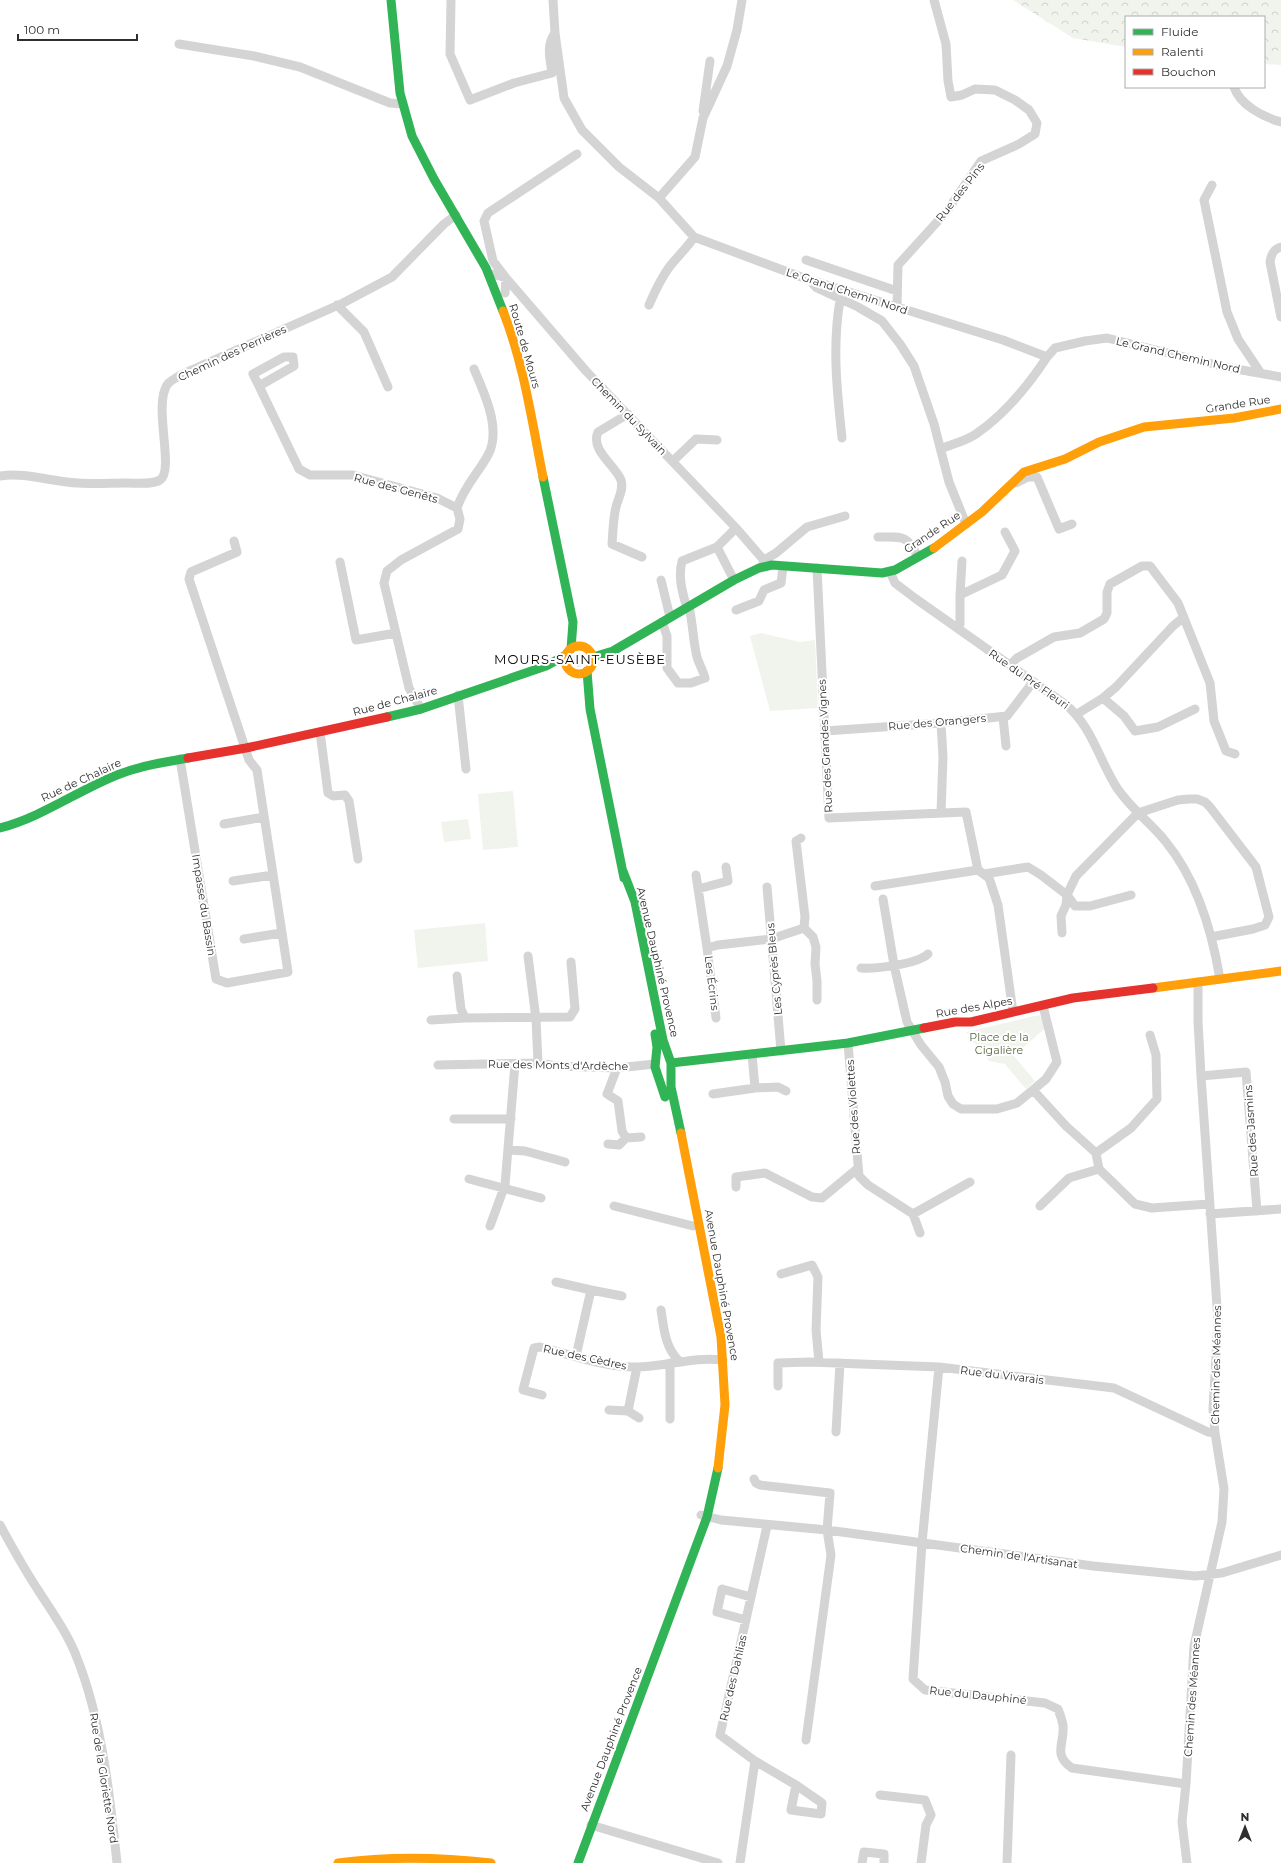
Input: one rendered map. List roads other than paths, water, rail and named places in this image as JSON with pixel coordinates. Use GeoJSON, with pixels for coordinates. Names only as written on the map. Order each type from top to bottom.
{"type":"FeatureCollection","features":[{"type":"Feature","properties":{"kind":"main road","name":"Route de Mours"},"geometry":{"type":"LineString","coordinates":[[391,0],[397,77],[402,104],[412,136],[423,159],[502,297],[522,376],[573,622],[585,647]]}},
{"type":"Feature","properties":{"kind":"main road","name":"Grande Rue"},"geometry":{"type":"LineString","coordinates":[[890,572],[942,542],[982,512],[1024,472],[1065,459],[1099,442],[1125,432],[1144,428],[1234,418],[1281,409]]}},
{"type":"Feature","properties":{"kind":"main road"},"geometry":{"type":"LineString","coordinates":[[593,657],[613,651],[765,563],[783,567],[890,572]]}},
{"type":"Feature","properties":{"kind":"main road","name":"Route de Mours"},"geometry":{"type":"LineString","coordinates":[[569,652],[573,622]]}},
{"type":"Feature","properties":{"kind":"main road"},"geometry":{"type":"LineString","coordinates":[[575,647],[585,647],[592,653],[593,657],[592,666],[587,671],[579,674],[571,670],[566,664],[569,652],[575,647]]}},
{"type":"Feature","properties":{"kind":"main road","name":"Rue de Chalaire"},"geometry":{"type":"LineString","coordinates":[[0,828],[19,822],[117,775],[151,764],[246,748],[373,721],[421,709],[546,666],[569,652]]}},
{"type":"Feature","properties":{"kind":"main road","name":"Rue de Chalaire"},"geometry":{"type":"LineString","coordinates":[[546,666],[571,670]]}},
{"type":"Feature","properties":{"kind":"main road","name":"Avenue Dauphiné Provence"},"geometry":{"type":"LineString","coordinates":[[571,670],[590,710]]}},
{"type":"Feature","properties":{"kind":"main road","name":"Avenue Dauphiné Provence"},"geometry":{"type":"LineString","coordinates":[[578,1863],[660,1640],[674,1607],[718,1474],[722,1452],[725,1397],[720,1360],[712,1327],[694,1226],[674,1135],[656,1065],[656,1041],[590,710],[587,671]]}},
{"type":"Feature","properties":{"kind":"main road","name":"Avenue Dauphiné Provence"},"geometry":{"type":"LineString","coordinates":[[623,871],[635,902],[656,1008],[670,1063],[671,1087],[699,1217],[719,1324],[720,1360]]}},
{"type":"Feature","properties":{"kind":"main road","name":"Rue des Alpes"},"geometry":{"type":"LineString","coordinates":[[670,1063],[848,1043],[955,1022],[971,1022],[1043,1006],[1058,1001],[1117,991],[1281,971]]}},
{"type":"Feature","properties":{"kind":"main road"},"geometry":{"type":"LineString","coordinates":[[662,1056],[670,1063],[666,1072],[656,1065],[662,1056]]}},
{"type":"Feature","properties":{"kind":"main road","name":"Avenue Dauphiné Provence"},"geometry":{"type":"LineString","coordinates":[[584,1845],[587,1863]]}},
{"type":"Feature","properties":{"kind":"main road"},"geometry":{"type":"LineString","coordinates":[[338,1863],[403,1856],[439,1857],[491,1863]]}},
{"type":"Feature","properties":{"kind":"street"},"geometry":{"type":"LineString","coordinates":[[451,0],[450,54],[470,100],[514,83],[552,73],[549,46],[550,40],[555,33]]}},
{"type":"Feature","properties":{"kind":"street","name":"Le Grand Chemin Nord"},"geometry":{"type":"LineString","coordinates":[[553,0],[555,33],[564,98],[582,130],[619,167],[659,198],[694,237],[809,280],[1003,340],[1047,357],[1055,348],[1085,341],[1108,338],[1225,367],[1260,372],[1281,377]]}},
{"type":"Feature","properties":{"kind":"street"},"geometry":{"type":"LineString","coordinates":[[703,118],[727,66],[737,30],[742,0]]}},
{"type":"Feature","properties":{"kind":"street","name":"Rue des Pins"},"geometry":{"type":"LineString","coordinates":[[897,308],[898,265],[946,211],[981,162],[1019,144],[1035,134],[1037,123],[1029,110],[1015,100],[995,90],[975,89],[962,95],[951,97],[948,81],[946,44],[934,0]]}},
{"type":"Feature","properties":{"kind":"street"},"geometry":{"type":"LineString","coordinates":[[179,44],[254,56],[300,67],[390,103],[402,104]]}},
{"type":"Feature","properties":{"kind":"street"},"geometry":{"type":"LineString","coordinates":[[659,198],[695,157],[703,118],[710,61]]}},
{"type":"Feature","properties":{"kind":"street"},"geometry":{"type":"LineString","coordinates":[[1234,88],[1236,95],[1257,112],[1281,122]]}},
{"type":"Feature","properties":{"kind":"street"},"geometry":{"type":"LineString","coordinates":[[502,297],[506,278],[487,271],[494,261],[484,221],[488,213],[577,154]]}},
{"type":"Feature","properties":{"kind":"street"},"geometry":{"type":"LineString","coordinates":[[1212,185],[1204,200],[1227,312],[1238,339],[1260,372]]}},
{"type":"Feature","properties":{"kind":"street","name":"Chemin des Perrières"},"geometry":{"type":"LineString","coordinates":[[0,476],[16,474],[77,483],[148,483],[160,479],[164,474],[166,460],[161,409],[162,396],[167,384],[187,372],[337,306],[392,277],[437,233],[444,224],[456,215]]}},
{"type":"Feature","properties":{"kind":"street"},"geometry":{"type":"LineString","coordinates":[[649,305],[658,284],[671,265],[688,247],[694,237]]}},
{"type":"Feature","properties":{"kind":"street"},"geometry":{"type":"LineString","coordinates":[[1281,248],[1276,249],[1271,254],[1270,262],[1281,316]]}},
{"type":"Feature","properties":{"kind":"street"},"geometry":{"type":"LineString","coordinates":[[806,260],[897,291]]}},
{"type":"Feature","properties":{"kind":"street","name":"Chemin du Sylvain"},"geometry":{"type":"LineString","coordinates":[[494,261],[506,278],[586,371],[736,528],[765,563]]}},
{"type":"Feature","properties":{"kind":"street"},"geometry":{"type":"LineString","coordinates":[[809,280],[817,288],[840,300],[858,307],[882,321],[900,344],[914,366],[942,449],[949,482],[966,524]]}},
{"type":"Feature","properties":{"kind":"street"},"geometry":{"type":"LineString","coordinates":[[502,297],[518,291]]}},
{"type":"Feature","properties":{"kind":"street"},"geometry":{"type":"LineString","coordinates":[[840,300],[836,327],[835,360],[842,438]]}},
{"type":"Feature","properties":{"kind":"street"},"geometry":{"type":"LineString","coordinates":[[337,306],[364,332],[388,387]]}},
{"type":"Feature","properties":{"kind":"street"},"geometry":{"type":"LineString","coordinates":[[942,449],[975,435],[1004,410],[1022,393],[1047,357]]}},
{"type":"Feature","properties":{"kind":"street"},"geometry":{"type":"LineString","coordinates":[[421,709],[409,688],[384,583],[387,571],[401,560],[458,529],[460,519],[457,508],[462,493],[489,454],[494,440],[489,407],[474,369]]}},
{"type":"Feature","properties":{"kind":"street","name":"Rue des Genêts"},"geometry":{"type":"LineString","coordinates":[[259,386],[299,469],[310,475],[353,476],[437,498],[457,508]]}},
{"type":"Feature","properties":{"kind":"street"},"geometry":{"type":"LineString","coordinates":[[628,414],[598,432],[596,437],[596,445],[621,481],[621,492],[616,507],[612,544],[642,557]]}},
{"type":"Feature","properties":{"kind":"street"},"geometry":{"type":"LineString","coordinates":[[673,461],[696,439],[717,440]]}},
{"type":"Feature","properties":{"kind":"street"},"geometry":{"type":"LineString","coordinates":[[1013,483],[1018,483],[1028,477],[1037,477],[1059,529],[1072,524]]}},
{"type":"Feature","properties":{"kind":"street"},"geometry":{"type":"LineString","coordinates":[[765,563],[807,527],[844,516]]}},
{"type":"Feature","properties":{"kind":"street"},"geometry":{"type":"LineString","coordinates":[[661,580],[666,619],[667,668],[678,683],[691,683],[705,678],[703,668],[697,659],[693,622],[680,585],[679,571],[682,561],[717,547],[736,528]]}},
{"type":"Feature","properties":{"kind":"street"},"geometry":{"type":"LineString","coordinates":[[960,595],[1002,575],[1016,551],[1006,532]]}},
{"type":"Feature","properties":{"kind":"street"},"geometry":{"type":"LineString","coordinates":[[878,537],[897,537],[907,540],[918,557]]}},
{"type":"Feature","properties":{"kind":"street"},"geometry":{"type":"LineString","coordinates":[[234,541],[237,552],[191,572],[188,579],[249,760],[257,770],[282,933],[244,939]]}},
{"type":"Feature","properties":{"kind":"street"},"geometry":{"type":"LineString","coordinates":[[717,547],[734,580]]}},
{"type":"Feature","properties":{"kind":"street"},"geometry":{"type":"LineString","coordinates":[[958,628],[960,624],[962,561]]}},
{"type":"Feature","properties":{"kind":"street"},"geometry":{"type":"LineString","coordinates":[[340,562],[356,640],[396,632]]}},
{"type":"Feature","properties":{"kind":"street"},"geometry":{"type":"LineString","coordinates":[[1010,665],[1017,658],[1054,637],[1080,633],[1104,619],[1107,614],[1107,592],[1110,584],[1146,565],[1153,568],[1178,602],[1210,683],[1214,721],[1226,751],[1235,754]]}},
{"type":"Feature","properties":{"kind":"street"},"geometry":{"type":"LineString","coordinates":[[736,610],[759,602],[764,590],[780,583],[783,567]]}},
{"type":"Feature","properties":{"kind":"street","name":"Rue des Grandes Vignes"},"geometry":{"type":"LineString","coordinates":[[817,568],[829,818],[966,812],[981,872],[989,878],[998,905],[1013,1012]]}},
{"type":"Feature","properties":{"kind":"street","name":"Rue du Pré Fleuri"},"geometry":{"type":"LineString","coordinates":[[890,572],[895,583],[1077,714],[1085,726],[1110,776],[1126,802],[1165,841],[1186,870],[1211,937],[1220,979]]}},
{"type":"Feature","properties":{"kind":"street"},"geometry":{"type":"LineString","coordinates":[[1077,714],[1103,698],[1151,652],[1173,626],[1184,618]]}},
{"type":"Feature","properties":{"kind":"street"},"geometry":{"type":"LineString","coordinates":[[1006,746],[1003,717],[1007,716],[1033,682]]}},
{"type":"Feature","properties":{"kind":"street"},"geometry":{"type":"LineString","coordinates":[[458,696],[466,769]]}},
{"type":"Feature","properties":{"kind":"street"},"geometry":{"type":"LineString","coordinates":[[1103,698],[1124,716],[1135,731],[1158,727],[1196,710]]}},
{"type":"Feature","properties":{"kind":"street","name":"Rue des Orangers"},"geometry":{"type":"LineString","coordinates":[[825,731],[1003,717]]}},
{"type":"Feature","properties":{"kind":"street"},"geometry":{"type":"LineString","coordinates":[[941,723],[943,757],[941,813]]}},
{"type":"Feature","properties":{"kind":"street"},"geometry":{"type":"LineString","coordinates":[[320,732],[328,793],[333,796],[345,795],[349,801],[358,859]]}},
{"type":"Feature","properties":{"kind":"street","name":"Impasse du Bassin"},"geometry":{"type":"LineString","coordinates":[[180,759],[216,979],[227,983],[288,972],[282,933]]}},
{"type":"Feature","properties":{"kind":"street"},"geometry":{"type":"LineString","coordinates":[[1062,933],[1061,916],[1066,905],[1067,896],[1076,876],[1138,813],[1178,800],[1197,799],[1205,802],[1256,867],[1268,917],[1265,925],[1253,929],[1211,937]]}},
{"type":"Feature","properties":{"kind":"street"},"geometry":{"type":"LineString","coordinates":[[224,824],[264,818]]}},
{"type":"Feature","properties":{"kind":"street"},"geometry":{"type":"LineString","coordinates":[[801,838],[796,841],[805,917],[804,928],[813,937],[816,948],[815,964],[817,1000]]}},
{"type":"Feature","properties":{"kind":"street"},"geometry":{"type":"LineString","coordinates":[[698,889],[728,882],[726,867]]}},
{"type":"Feature","properties":{"kind":"street"},"geometry":{"type":"LineString","coordinates":[[875,886],[1028,867],[1041,875],[1067,896],[1074,906],[1090,906],[1131,895]]}},
{"type":"Feature","properties":{"kind":"street"},"geometry":{"type":"LineString","coordinates":[[233,881],[273,875]]}},
{"type":"Feature","properties":{"kind":"street","name":"Les Écrins"},"geometry":{"type":"LineString","coordinates":[[696,875],[716,1018]]}},
{"type":"Feature","properties":{"kind":"street","name":"Les Cyprès Bleus"},"geometry":{"type":"LineString","coordinates":[[767,887],[781,1051]]}},
{"type":"Feature","properties":{"kind":"street"},"geometry":{"type":"LineString","coordinates":[[883,899],[894,965],[907,1022],[911,1031],[939,1067],[945,1082],[948,1096],[953,1104],[961,1109],[997,1109],[1017,1103],[1046,1079],[1057,1062],[1043,1006]]}},
{"type":"Feature","properties":{"kind":"street","name":"Les Écrins"},"geometry":{"type":"LineString","coordinates":[[707,948],[718,945],[771,939],[804,928]]}},
{"type":"Feature","properties":{"kind":"street"},"geometry":{"type":"LineString","coordinates":[[861,968],[894,965],[924,958],[928,954]]}},
{"type":"Feature","properties":{"kind":"street"},"geometry":{"type":"LineString","coordinates":[[528,956],[536,1019],[538,1063]]}},
{"type":"Feature","properties":{"kind":"street"},"geometry":{"type":"LineString","coordinates":[[431,1020],[466,1018],[536,1019],[570,1017],[575,1009],[571,962]]}},
{"type":"Feature","properties":{"kind":"street"},"geometry":{"type":"LineString","coordinates":[[457,976],[461,1009],[466,1018]]}},
{"type":"Feature","properties":{"kind":"street","name":"Chemin des Méannes"},"geometry":{"type":"LineString","coordinates":[[1187,1863],[1182,1822],[1186,1784],[1194,1646],[1222,1522],[1224,1489],[1215,1433],[1213,1409],[1218,1321],[1201,1076],[1198,1021],[1198,982]]}},
{"type":"Feature","properties":{"kind":"street"},"geometry":{"type":"LineString","coordinates":[[1096,1153],[1132,1128],[1157,1099],[1156,1055],[1150,1035]]}},
{"type":"Feature","properties":{"kind":"street","name":"Rue des Violettes"},"geometry":{"type":"LineString","coordinates":[[736,1187],[736,1177],[765,1173],[812,1197],[822,1198],[857,1169],[848,1043]]}},
{"type":"Feature","properties":{"kind":"street"},"geometry":{"type":"LineString","coordinates":[[752,1054],[755,1088]]}},
{"type":"Feature","properties":{"kind":"street","name":"Rue des Monts d'Ardèche"},"geometry":{"type":"LineString","coordinates":[[438,1065],[538,1063],[557,1066],[617,1068],[656,1065]]}},
{"type":"Feature","properties":{"kind":"street"},"geometry":{"type":"LineString","coordinates":[[490,1226],[503,1188],[508,1150],[515,1064]]}},
{"type":"Feature","properties":{"kind":"street"},"geometry":{"type":"LineString","coordinates":[[617,1068],[607,1094],[618,1101],[622,1132],[626,1138]]}},
{"type":"Feature","properties":{"kind":"street","name":"Rue des Jasmins"},"geometry":{"type":"LineString","coordinates":[[1201,1076],[1246,1072],[1256,1211]]}},
{"type":"Feature","properties":{"kind":"street"},"geometry":{"type":"LineString","coordinates":[[713,1094],[755,1088],[778,1087],[786,1091]]}},
{"type":"Feature","properties":{"kind":"street"},"geometry":{"type":"LineString","coordinates":[[1033,1090],[1066,1126],[1096,1153],[1099,1169],[1126,1197],[1138,1206],[1152,1208],[1256,1211],[1281,1210]]}},
{"type":"Feature","properties":{"kind":"street"},"geometry":{"type":"LineString","coordinates":[[454,1119],[511,1118]]}},
{"type":"Feature","properties":{"kind":"street"},"geometry":{"type":"LineString","coordinates":[[608,1144],[619,1145],[626,1138],[641,1136]]}},
{"type":"Feature","properties":{"kind":"street"},"geometry":{"type":"LineString","coordinates":[[508,1150],[525,1151],[565,1162]]}},
{"type":"Feature","properties":{"kind":"street"},"geometry":{"type":"LineString","coordinates":[[857,1169],[859,1176],[868,1185],[913,1214],[920,1233]]}},
{"type":"Feature","properties":{"kind":"street"},"geometry":{"type":"LineString","coordinates":[[1040,1206],[1069,1178],[1099,1169]]}},
{"type":"Feature","properties":{"kind":"street"},"geometry":{"type":"LineString","coordinates":[[469,1178],[541,1198]]}},
{"type":"Feature","properties":{"kind":"street"},"geometry":{"type":"LineString","coordinates":[[913,1214],[970,1182]]}},
{"type":"Feature","properties":{"kind":"street"},"geometry":{"type":"LineString","coordinates":[[614,1206],[694,1226]]}},
{"type":"Feature","properties":{"kind":"street"},"geometry":{"type":"LineString","coordinates":[[781,1274],[812,1265],[818,1276],[816,1330],[819,1362]]}},
{"type":"Feature","properties":{"kind":"street"},"geometry":{"type":"LineString","coordinates":[[556,1282],[622,1296]]}},
{"type":"Feature","properties":{"kind":"street"},"geometry":{"type":"LineString","coordinates":[[576,1356],[591,1290]]}},
{"type":"Feature","properties":{"kind":"street"},"geometry":{"type":"LineString","coordinates":[[661,1310],[666,1340],[675,1362],[670,1419]]}},
{"type":"Feature","properties":{"kind":"street","name":"Rue des Cèdres"},"geometry":{"type":"LineString","coordinates":[[542,1395],[523,1390],[534,1348],[540,1347],[622,1367],[637,1368],[675,1362],[720,1360]]}},
{"type":"Feature","properties":{"kind":"street","name":"Rue du Vivarais"},"geometry":{"type":"LineString","coordinates":[[778,1386],[778,1363],[819,1362],[939,1367],[1114,1388],[1208,1432],[1215,1433]]}},
{"type":"Feature","properties":{"kind":"street"},"geometry":{"type":"LineString","coordinates":[[836,1432],[840,1363]]}},
{"type":"Feature","properties":{"kind":"street","name":"Rue du Dauphiné"},"geometry":{"type":"LineString","coordinates":[[939,1367],[922,1543],[913,1679],[925,1690],[1045,1703],[1058,1710],[1063,1725],[1060,1754],[1064,1762],[1072,1768],[1186,1784]]}},
{"type":"Feature","properties":{"kind":"street"},"geometry":{"type":"LineString","coordinates":[[628,1411],[637,1368]]}},
{"type":"Feature","properties":{"kind":"street"},"geometry":{"type":"LineString","coordinates":[[609,1410],[628,1411],[639,1418]]}},
{"type":"Feature","properties":{"kind":"street"},"geometry":{"type":"LineString","coordinates":[[754,1479],[756,1483],[760,1485],[830,1493],[827,1530],[831,1556],[806,1740]]}},
{"type":"Feature","properties":{"kind":"street","name":"Chemin de l'Artisanat"},"geometry":{"type":"LineString","coordinates":[[704,1516],[767,1526],[827,1530],[1093,1566],[1195,1576],[1210,1576],[1281,1554]]}},
{"type":"Feature","properties":{"kind":"street","name":"Rue de la Gloriette Nord"},"geometry":{"type":"LineString","coordinates":[[0,1525],[19,1560],[58,1621],[77,1658],[91,1700],[101,1747],[117,1863]]}},
{"type":"Feature","properties":{"kind":"street","name":"Rue des Dahlias"},"geometry":{"type":"LineString","coordinates":[[755,1761],[720,1735],[767,1526]]}},
{"type":"Feature","properties":{"kind":"street"},"geometry":{"type":"LineString","coordinates":[[746,1620],[717,1612],[722,1589],[751,1597]]}},
{"type":"Feature","properties":{"kind":"street"},"geometry":{"type":"LineString","coordinates":[[1006,1863],[1011,1755]]}},
{"type":"Feature","properties":{"kind":"street"},"geometry":{"type":"LineString","coordinates":[[740,1863],[755,1761],[796,1785]]}},
{"type":"Feature","properties":{"kind":"street"},"geometry":{"type":"LineString","coordinates":[[880,1795],[925,1800],[931,1815],[926,1825],[921,1863]]}},
{"type":"Feature","properties":{"kind":"street"},"geometry":{"type":"LineString","coordinates":[[591,1825],[718,1863]]}},
{"type":"Feature","properties":{"kind":"street"},"geometry":{"type":"LineString","coordinates":[[862,1863],[864,1852],[884,1854],[884,1863]]}},
{"type":"Feature","properties":{"kind":"district","name":"MOURS-SAINT-EUSÈBE"},"geometry":{"type":"Point","coordinates":[580,659]}},
{"type":"Feature","properties":{"kind":"park label","name":"Place de la Cigalière"},"geometry":{"type":"Point","coordinates":[999,1043]}}]}
